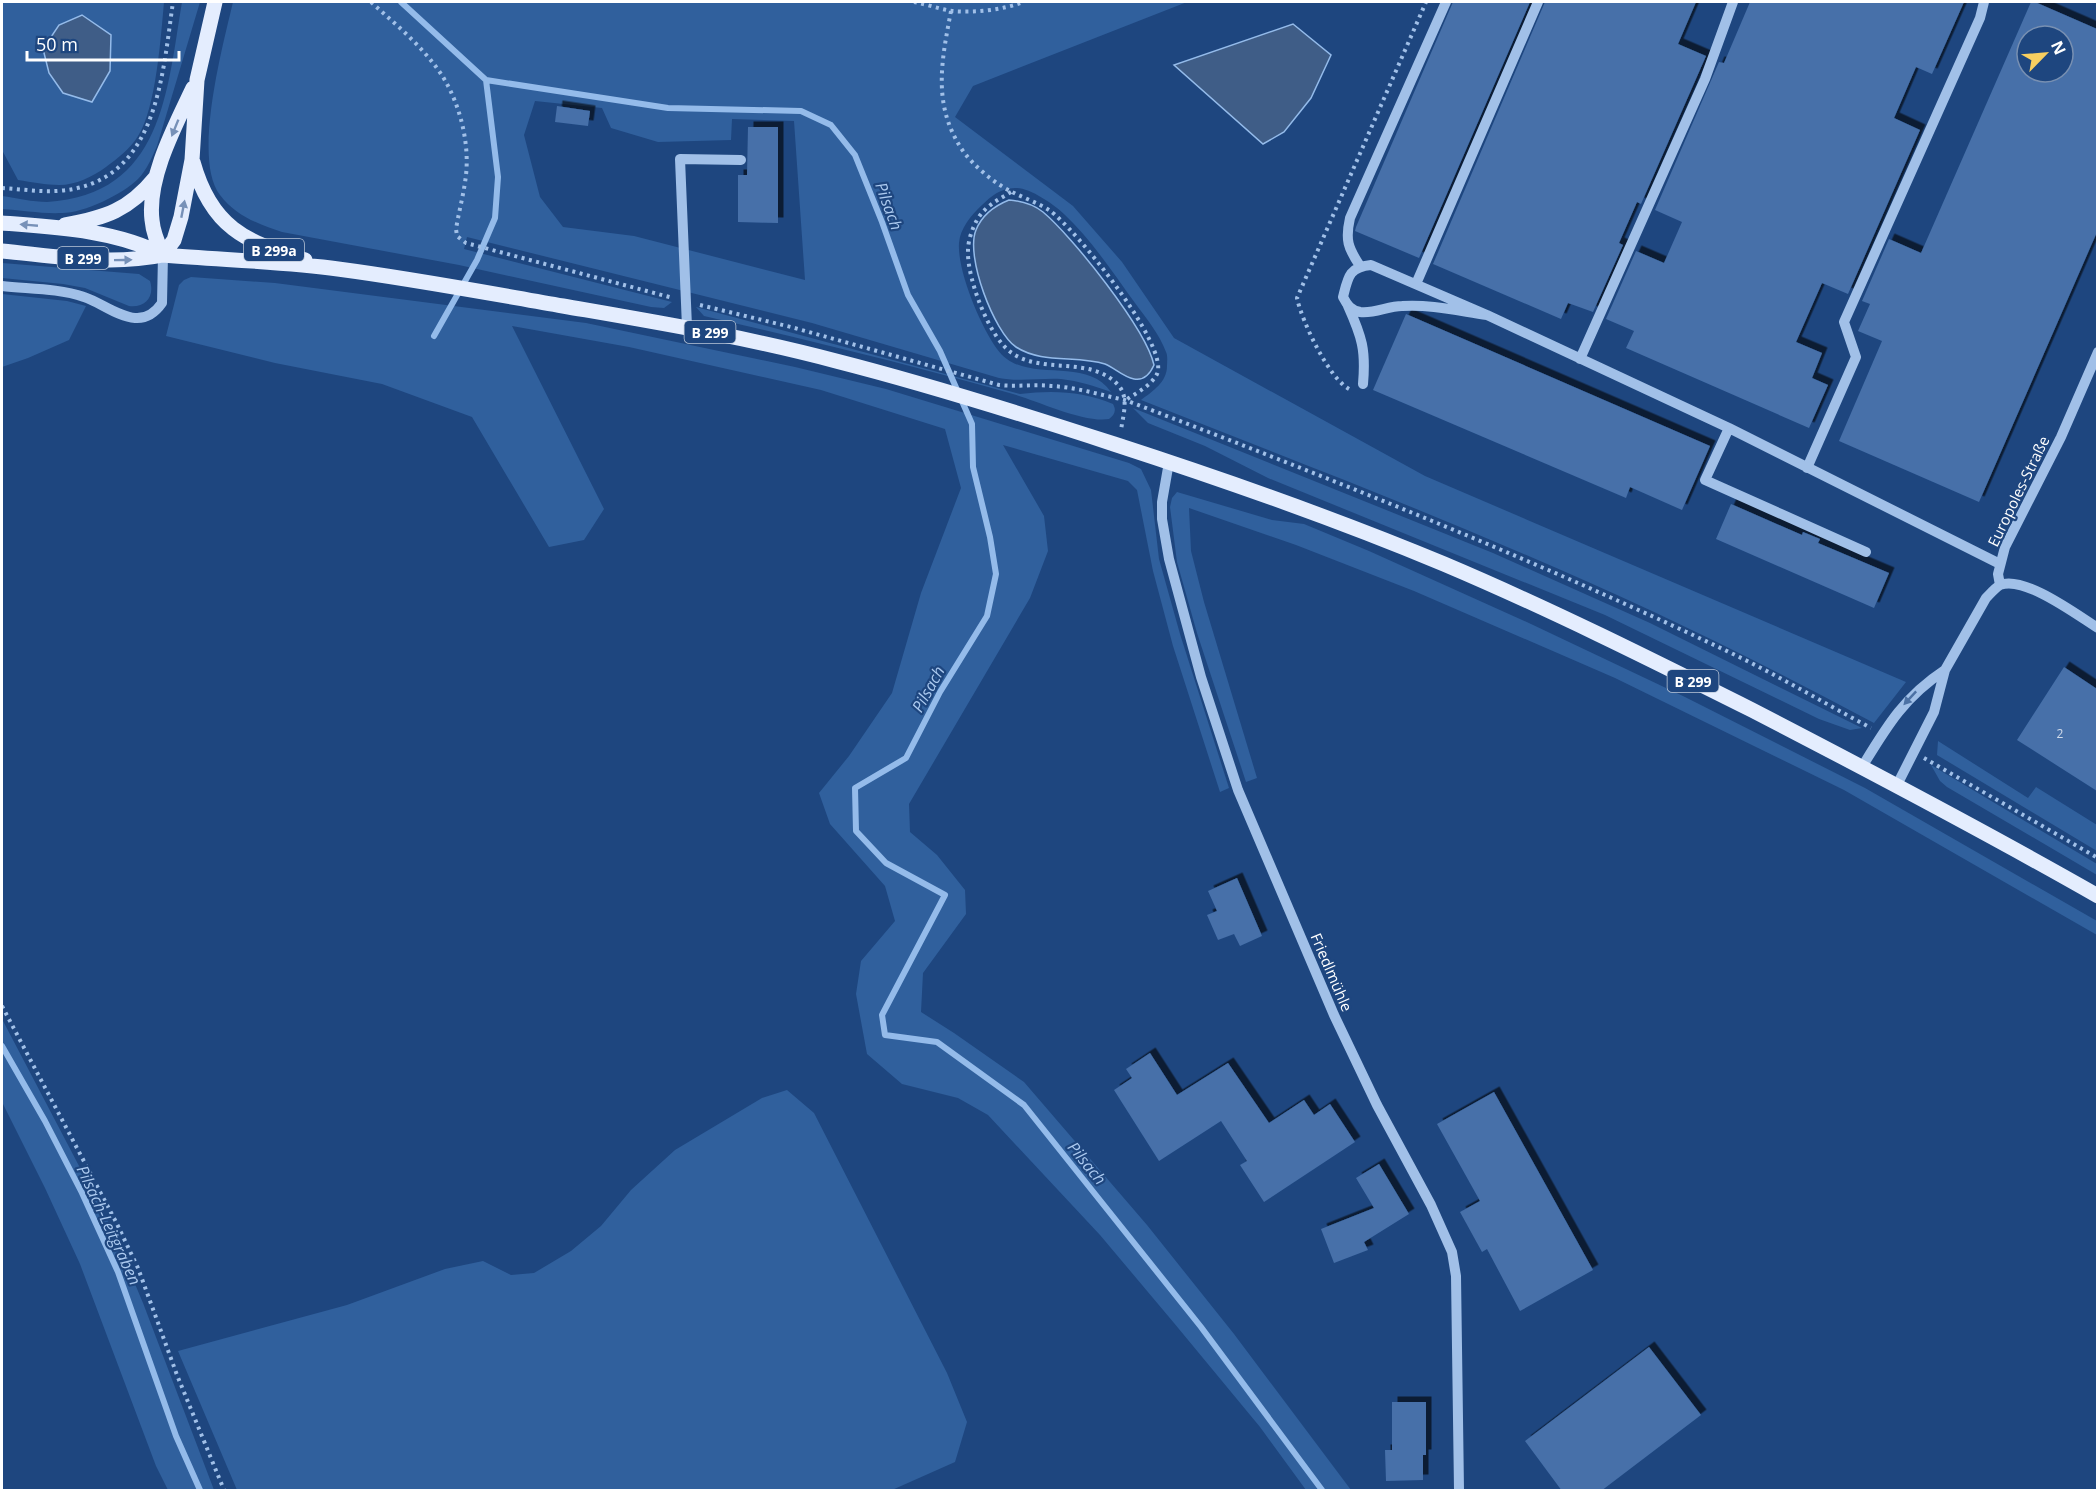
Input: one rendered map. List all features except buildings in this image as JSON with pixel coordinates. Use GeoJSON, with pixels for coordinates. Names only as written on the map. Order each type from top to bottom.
{"type":"FeatureCollection","features":[{"type":"Feature","properties":{"kind":"main road","name":"B 299a"},"geometry":{"type":"LineString","coordinates":[[163,255],[178,231],[192,160],[197,80],[215,2]]}},
{"type":"Feature","properties":{"kind":"main road","name":"B 299a"},"geometry":{"type":"LineString","coordinates":[[163,255],[152,223],[151,204],[156,177],[176,123],[197,80]]}},
{"type":"Feature","properties":{"kind":"main road","name":"B 299a"},"geometry":{"type":"LineString","coordinates":[[192,160],[204,192],[229,226],[263,246],[334,269]]}},
{"type":"Feature","properties":{"kind":"main road","name":"B 299a"},"geometry":{"type":"LineString","coordinates":[[56,227],[93,220],[117,211],[134,200],[156,177]]}},
{"type":"Feature","properties":{"kind":"main road","name":"B 299"},"geometry":{"type":"LineString","coordinates":[[2,223],[56,227],[138,243],[163,255]]}},
{"type":"Feature","properties":{"kind":"main road","name":"B 299"},"geometry":{"type":"LineString","coordinates":[[2,251],[116,261],[163,255],[334,269],[442,285],[687,327],[835,360],[999,406],[1169,462],[1370,534],[1468,575],[1665,666],[1863,767],[2097,896]]}},
{"type":"Feature","properties":{"kind":"street"},"geometry":{"type":"LineString","coordinates":[[1360,266],[1350,250],[1346,234],[1350,218],[1446,2]]}},
{"type":"Feature","properties":{"kind":"street"},"geometry":{"type":"LineString","coordinates":[[1416,284],[1538,2]]}},
{"type":"Feature","properties":{"kind":"street"},"geometry":{"type":"LineString","coordinates":[[1580,359],[1704,79],[1732,2]]}},
{"type":"Feature","properties":{"kind":"street"},"geometry":{"type":"LineString","coordinates":[[1807,468],[1856,357],[1844,321],[1980,18],[1984,2]]}},
{"type":"Feature","properties":{"kind":"street"},"geometry":{"type":"LineString","coordinates":[[687,327],[688,302],[680,159],[741,159]]}},
{"type":"Feature","properties":{"kind":"street"},"geometry":{"type":"LineString","coordinates":[[2,286],[66,292],[84,297],[127,316],[143,318],[151,315],[162,303],[163,255]]}},
{"type":"Feature","properties":{"kind":"street"},"geometry":{"type":"LineString","coordinates":[[1363,384],[1364,346],[1343,297],[1352,271],[1360,266],[1371,265],[1486,315],[1729,428],[2000,564]]}},
{"type":"Feature","properties":{"kind":"street"},"geometry":{"type":"LineString","coordinates":[[1348,306],[1360,312],[1400,306],[1422,306],[1486,315]]}},
{"type":"Feature","properties":{"kind":"street","name":"Europoles-Straße"},"geometry":{"type":"LineString","coordinates":[[2000,585],[1998,574],[2005,547],[2061,437],[2097,352]]}},
{"type":"Feature","properties":{"kind":"street"},"geometry":{"type":"LineString","coordinates":[[1729,428],[1705,480],[1866,552]]}},
{"type":"Feature","properties":{"kind":"street","name":"Friedlmühle"},"geometry":{"type":"LineString","coordinates":[[1169,462],[1161,502],[1169,559],[1192,645],[1238,790],[1334,1015],[1377,1106],[1431,1205],[1452,1252],[1456,1276],[1459,1491]]}},
{"type":"Feature","properties":{"kind":"street"},"geometry":{"type":"LineString","coordinates":[[1897,785],[1934,712],[1945,670],[1986,598],[2000,585],[2018,584],[2028,587],[2097,628]]}},
{"type":"Feature","properties":{"kind":"street"},"geometry":{"type":"LineString","coordinates":[[1863,767],[1882,734],[1913,693],[1945,670]]}},
{"type":"Feature","properties":{"kind":"path"},"geometry":{"type":"LineString","coordinates":[[2,188],[59,191],[77,188],[113,172],[127,160],[138,147],[147,130],[165,55],[173,2]]}},
{"type":"Feature","properties":{"kind":"path"},"geometry":{"type":"LineString","coordinates":[[371,2],[434,64],[455,104],[466,145],[466,175],[456,229],[457,236],[466,243],[791,327],[999,385],[1017,387],[1049,385],[1074,388],[1125,400],[1435,522],[1573,581],[1733,654],[1864,724]]}},
{"type":"Feature","properties":{"kind":"path"},"geometry":{"type":"LineString","coordinates":[[914,2],[951,10],[982,10],[1012,6],[1023,2]]}},
{"type":"Feature","properties":{"kind":"path"},"geometry":{"type":"LineString","coordinates":[[951,10],[941,67],[942,94],[948,122],[960,147],[971,161],[1011,192],[1050,211],[1072,233],[1098,263],[1144,329],[1158,360],[1158,373],[1148,386],[1125,400]]}},
{"type":"Feature","properties":{"kind":"path"},"geometry":{"type":"LineString","coordinates":[[1011,192],[987,206],[970,235],[968,252],[979,298],[993,332],[1011,353],[1029,362],[1082,367],[1107,376],[1119,386],[1125,400],[1119,446]]}},
{"type":"Feature","properties":{"kind":"path"},"geometry":{"type":"LineString","coordinates":[[1935,764],[2097,858]]}},
{"type":"Feature","properties":{"kind":"path"},"geometry":{"type":"LineString","coordinates":[[2,1006],[75,1141],[138,1268],[224,1491]]}},
{"type":"Feature","properties":{"kind":"shaded area"},"geometry":{"type":"Polygon","coordinates":[[[2,2],[164,2],[157,71],[144,124],[128,149],[89,177],[72,184],[59,185],[18,180],[2,150],[2,2]]]}},
{"type":"Feature","properties":{"kind":"shaded area"},"geometry":{"type":"Polygon","coordinates":[[[182,2],[200,2],[157,146],[141,175],[131,185],[113,196],[81,210],[54,213],[2,209],[2,196],[47,202],[85,195],[115,180],[137,159],[152,133],[163,103],[182,2]]]}},
{"type":"Feature","properties":{"kind":"shaded area"},"geometry":{"type":"Polygon","coordinates":[[[233,2],[1187,2],[973,86],[955,117],[1073,206],[1122,262],[1174,338],[1425,476],[1906,682],[1874,723],[1699,633],[1564,571],[1378,493],[1141,400],[1165,377],[1167,355],[1160,339],[1101,257],[1074,224],[1049,202],[1022,189],[1006,189],[993,195],[974,213],[961,233],[959,255],[977,313],[997,349],[1009,360],[1038,369],[1086,375],[1100,381],[1111,392],[1061,379],[999,378],[812,323],[467,237],[464,249],[672,302],[664,308],[651,307],[459,265],[282,232],[264,226],[233,209],[220,195],[212,178],[209,129],[212,101],[233,2]],[[535,101],[524,135],[540,197],[563,227],[634,236],[805,280],[794,121],[732,119],[731,140],[658,142],[611,128],[602,108],[535,101]]]}},
{"type":"Feature","properties":{"kind":"shaded area"},"geometry":{"type":"Polygon","coordinates":[[[82,15],[111,35],[110,71],[92,102],[63,93],[49,73],[43,49],[59,25],[82,15]]]}},
{"type":"Feature","properties":{"kind":"shaded area"},"geometry":{"type":"Polygon","coordinates":[[[1293,24],[1331,55],[1311,98],[1284,132],[1263,144],[1174,65],[1293,24]]]}},
{"type":"Feature","properties":{"kind":"shaded area"},"geometry":{"type":"Polygon","coordinates":[[[1009,200],[1036,207],[1043,212],[1089,261],[1123,307],[1148,349],[1154,365],[1146,376],[1134,379],[1094,361],[1037,356],[1016,347],[1008,339],[999,326],[984,293],[978,274],[974,242],[976,230],[985,215],[1009,200]]]}},
{"type":"Feature","properties":{"kind":"shaded area"},"geometry":{"type":"Polygon","coordinates":[[[2,263],[139,274],[150,281],[151,292],[144,303],[129,306],[85,288],[2,278],[2,263]]]}},
{"type":"Feature","properties":{"kind":"shaded area"},"geometry":{"type":"Polygon","coordinates":[[[191,277],[275,283],[586,323],[795,367],[886,389],[1129,463],[1141,469],[1151,490],[1159,559],[1180,634],[1229,788],[1220,792],[1173,646],[1153,571],[1137,490],[1128,481],[1003,445],[1044,516],[1048,551],[1030,598],[909,804],[910,832],[937,855],[965,890],[966,914],[923,973],[921,1012],[1024,1082],[1147,1225],[1234,1334],[1351,1490],[1306,1490],[1260,1427],[1100,1235],[988,1115],[958,1098],[902,1084],[867,1054],[856,994],[861,961],[895,921],[885,886],[830,824],[819,793],[849,756],[892,693],[921,593],[961,488],[945,429],[821,390],[629,347],[512,326],[604,509],[584,540],[549,547],[472,417],[382,384],[275,363],[166,336],[179,285],[191,277]]]}},
{"type":"Feature","properties":{"kind":"shaded area"},"geometry":{"type":"Polygon","coordinates":[[[2,294],[67,301],[86,306],[69,340],[2,367],[2,294]]]}},
{"type":"Feature","properties":{"kind":"shaded area"},"geometry":{"type":"Polygon","coordinates":[[[696,307],[1020,394],[1056,392],[1079,394],[1113,404],[1115,409],[1109,419],[1074,415],[1013,394],[936,373],[704,316],[696,307]]]}},
{"type":"Feature","properties":{"kind":"shaded area"},"geometry":{"type":"Polygon","coordinates":[[[1133,408],[1493,553],[1650,623],[1862,728],[1850,730],[1819,719],[1605,615],[1268,478],[1205,446],[1148,423],[1133,408]]]}},
{"type":"Feature","properties":{"kind":"shaded area"},"geometry":{"type":"Polygon","coordinates":[[[1177,492],[1272,520],[1304,524],[1531,624],[1685,697],[1865,788],[2097,921],[2097,935],[1844,790],[1615,678],[1414,591],[1296,545],[1189,508],[1191,551],[1257,778],[1246,782],[1197,633],[1177,562],[1170,507],[1172,498],[1177,492]]]}},
{"type":"Feature","properties":{"kind":"shaded area"},"geometry":{"type":"Polygon","coordinates":[[[1938,741],[2028,798],[2036,787],[2097,825],[2097,851],[1937,755],[1938,741]]]}},
{"type":"Feature","properties":{"kind":"shaded area"},"geometry":{"type":"Polygon","coordinates":[[[1931,765],[2097,864],[2097,875],[1947,787],[1940,781],[1931,765]]]}},
{"type":"Feature","properties":{"kind":"shaded area"},"geometry":{"type":"Polygon","coordinates":[[[2,1019],[111,1227],[143,1303],[214,1490],[168,1490],[156,1466],[80,1264],[2,1102],[2,1019]]]}},
{"type":"Feature","properties":{"kind":"shaded area"},"geometry":{"type":"Polygon","coordinates":[[[787,1090],[814,1113],[947,1373],[967,1422],[955,1462],[892,1490],[237,1490],[178,1351],[347,1305],[445,1269],[483,1261],[511,1275],[534,1273],[571,1251],[601,1226],[631,1190],[675,1150],[762,1098],[787,1090]]]}},
{"type":"Feature","properties":{"kind":"waterway","name":"Pilsach"},"geometry":{"type":"LineString","coordinates":[[401,2],[486,80],[668,108],[801,111],[831,125],[855,155],[908,295],[940,351],[972,424],[973,467],[990,537],[996,574],[987,616],[940,692],[906,758],[855,788],[856,831],[886,863],[945,895],[882,1015],[885,1035],[937,1042],[1024,1105],[1201,1327],[1322,1490]]}},
{"type":"Feature","properties":{"kind":"waterway"},"geometry":{"type":"LineString","coordinates":[[434,336],[477,260],[495,218],[498,177],[486,80]]}},
{"type":"Feature","properties":{"kind":"waterway","name":"Pilsach-Leitgraben"},"geometry":{"type":"LineString","coordinates":[[2,1046],[45,1121],[82,1193],[118,1272],[176,1436],[200,1490]]}}]}
